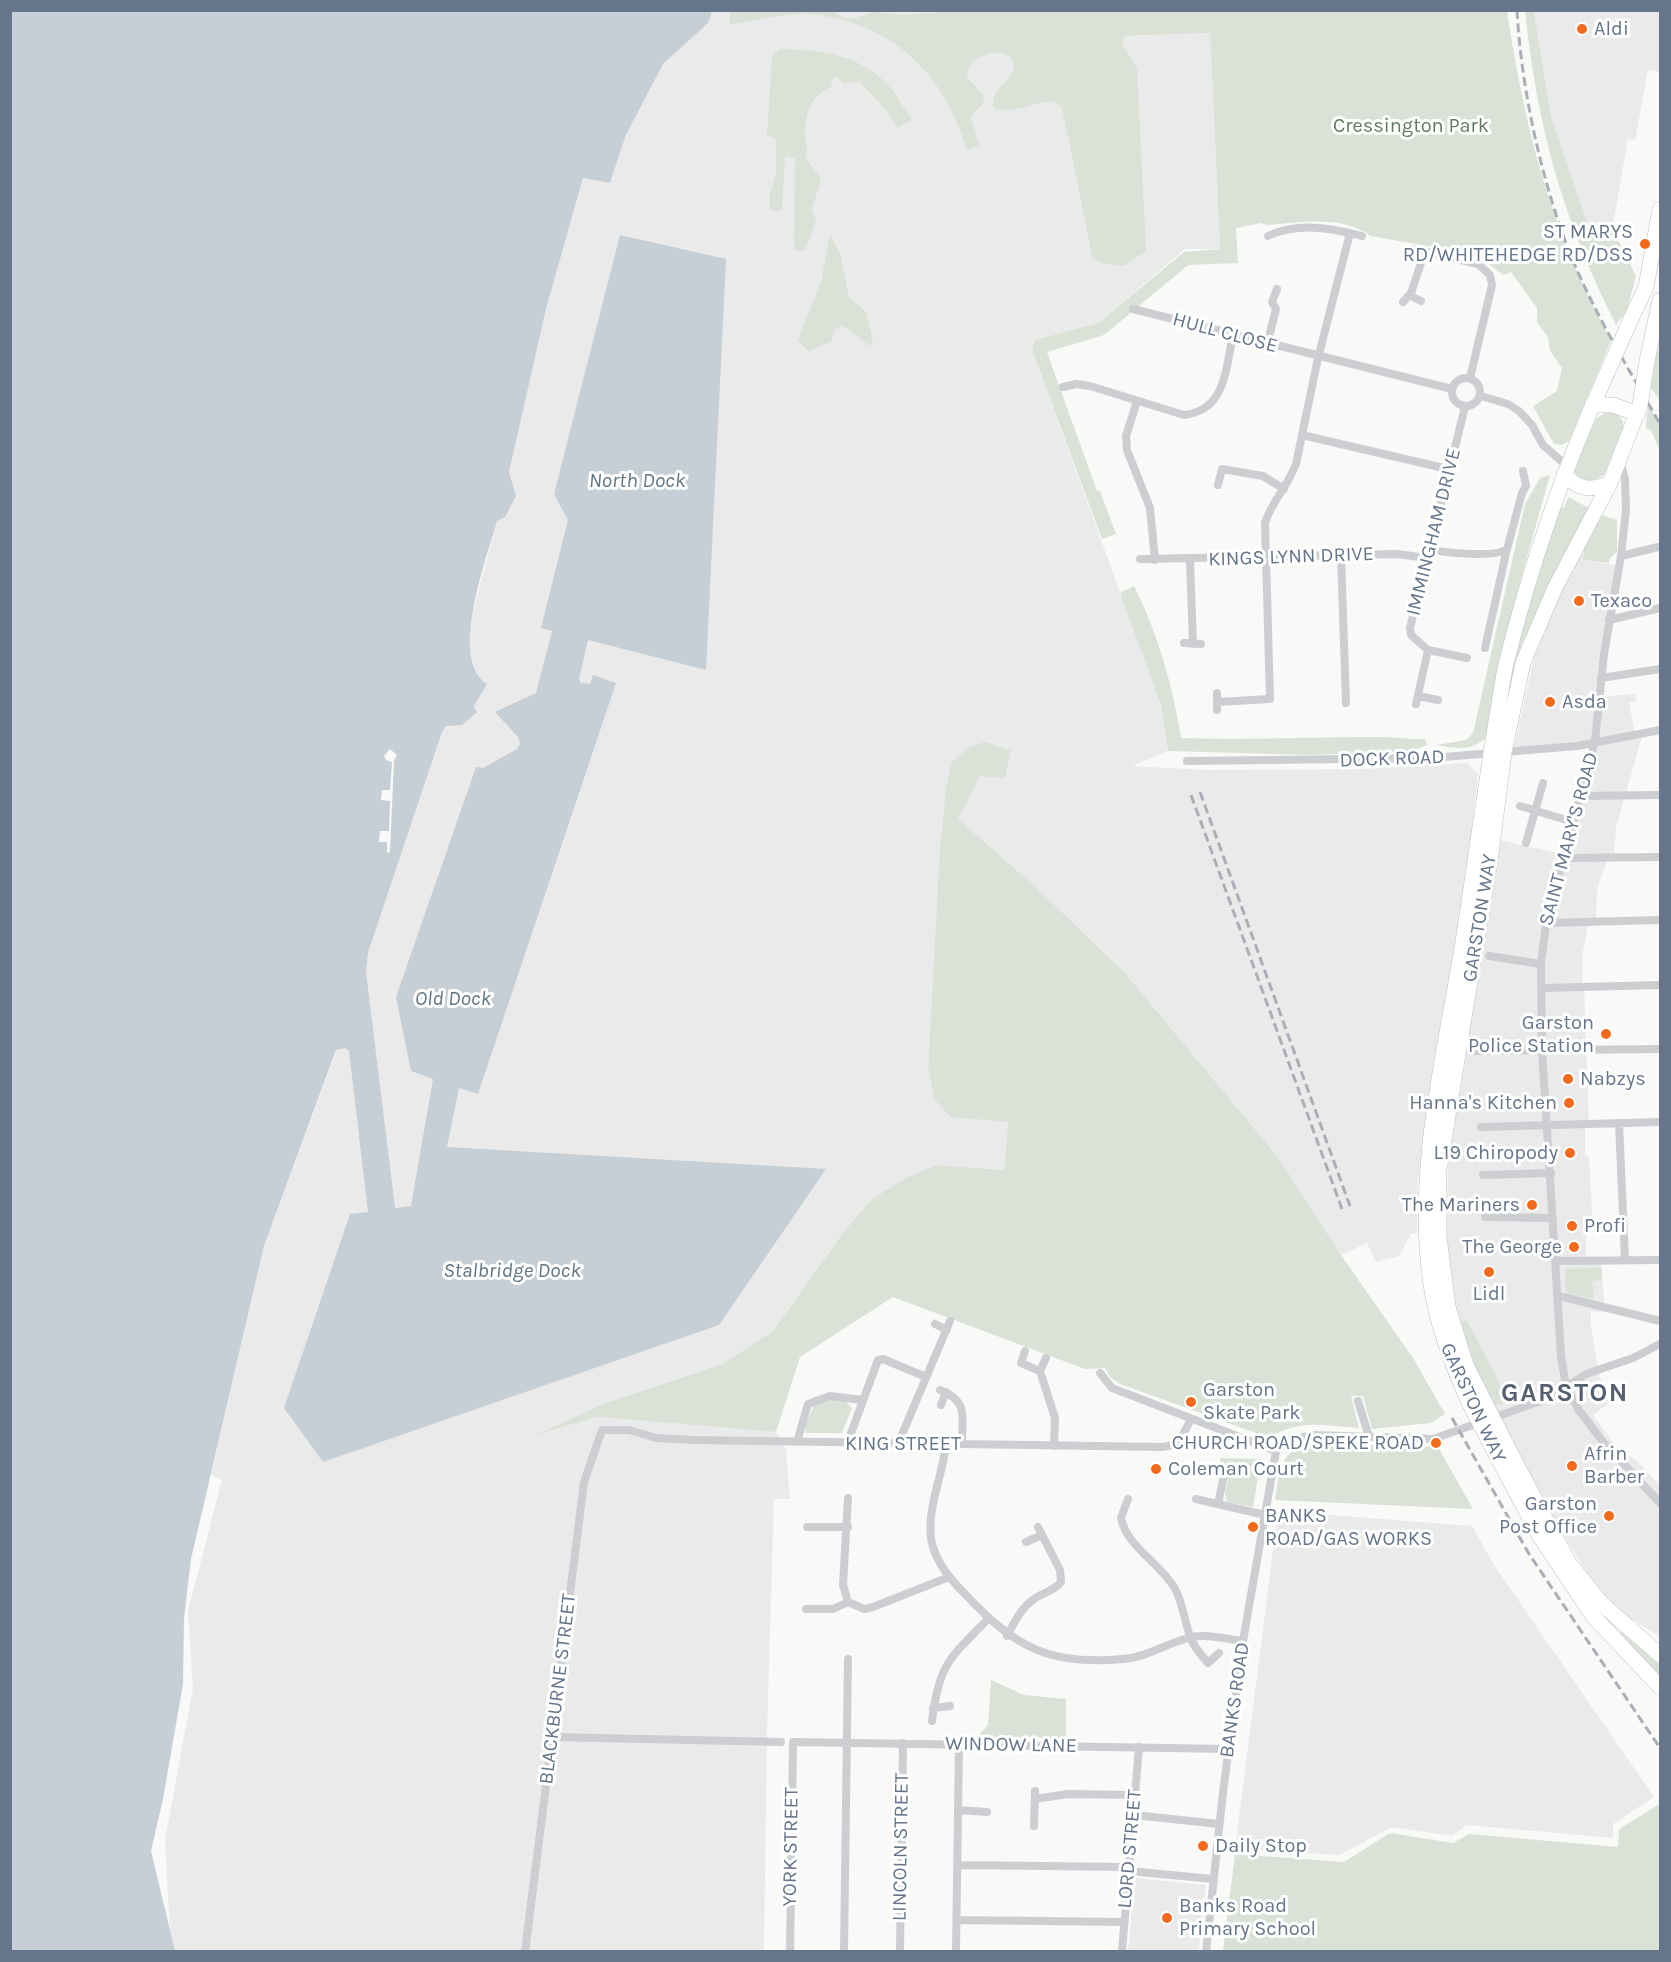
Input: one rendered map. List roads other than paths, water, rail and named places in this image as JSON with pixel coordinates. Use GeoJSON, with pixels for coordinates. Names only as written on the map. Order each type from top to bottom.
{"type":"FeatureCollection","features":[{"type":"Feature","properties":{"kind":"highway"},"geometry":{"type":"LineString","coordinates":[[1610,483],[1588,490],[1574,485],[1565,470],[1646,287],[1660,209]]}},
{"type":"Feature","properties":{"kind":"highway"},"geometry":{"type":"LineString","coordinates":[[1619,461],[1639,409],[1647,361],[1658,322],[1660,300]]}},
{"type":"Feature","properties":{"kind":"highway"},"geometry":{"type":"LineString","coordinates":[[1592,405],[1639,409]]}},
{"type":"Feature","properties":{"kind":"highway","name":"GARSTON WAY"},"geometry":{"type":"LineString","coordinates":[[1497,753],[1526,655],[1555,588],[1610,483],[1619,461]]}},
{"type":"Feature","properties":{"kind":"highway","name":"GARSTON WAY"},"geometry":{"type":"LineString","coordinates":[[1565,470],[1520,606],[1505,668],[1491,854],[1439,1170],[1439,1237],[1448,1308],[1476,1401],[1506,1459],[1569,1563],[1602,1604],[1660,1655]]}},
{"type":"Feature","properties":{"kind":"highway","name":"GARSTON WAY"},"geometry":{"type":"LineString","coordinates":[[1506,1459],[1539,1535],[1587,1607],[1625,1652],[1660,1687]]}},
{"type":"Feature","properties":{"kind":"street"},"geometry":{"type":"LineString","coordinates":[[1268,236],[1286,230],[1310,227],[1362,236]]}},
{"type":"Feature","properties":{"kind":"street"},"geometry":{"type":"LineString","coordinates":[[1217,702],[1270,699],[1264,523],[1270,506],[1284,489],[1296,464],[1318,358],[1350,233]]}},
{"type":"Feature","properties":{"kind":"street"},"geometry":{"type":"LineString","coordinates":[[1415,249],[1478,264],[1490,275],[1492,285],[1470,378]]}},
{"type":"Feature","properties":{"kind":"street"},"geometry":{"type":"LineString","coordinates":[[1421,301],[1406,299],[1425,251]]}},
{"type":"Feature","properties":{"kind":"street"},"geometry":{"type":"LineString","coordinates":[[1267,345],[1276,309],[1272,302],[1277,289]]}},
{"type":"Feature","properties":{"kind":"street","name":"HULL CLOSE"},"geometry":{"type":"LineString","coordinates":[[1133,309],[1318,358],[1452,389]]}},
{"type":"Feature","properties":{"kind":"street"},"geometry":{"type":"LineString","coordinates":[[1063,387],[1076,384],[1090,386],[1184,415],[1206,409],[1220,391],[1233,336]]}},
{"type":"Feature","properties":{"kind":"street"},"geometry":{"type":"LineString","coordinates":[[1470,378],[1479,385],[1481,396],[1474,405],[1466,407],[1454,400],[1452,389],[1459,380],[1470,378]]}},
{"type":"Feature","properties":{"kind":"street"},"geometry":{"type":"LineString","coordinates":[[1481,396],[1502,401],[1519,411],[1532,425],[1543,446],[1565,470]]}},
{"type":"Feature","properties":{"kind":"street"},"geometry":{"type":"LineString","coordinates":[[1137,400],[1126,436],[1127,450],[1150,508],[1155,560]]}},
{"type":"Feature","properties":{"kind":"street","name":"IMMINGHAM DRIVE"},"geometry":{"type":"LineString","coordinates":[[1428,650],[1415,640],[1410,628],[1448,469],[1466,407]]}},
{"type":"Feature","properties":{"kind":"street"},"geometry":{"type":"LineString","coordinates":[[1302,435],[1448,469]]}},
{"type":"Feature","properties":{"kind":"street","name":"SAINT MARY'S ROAD"},"geometry":{"type":"LineString","coordinates":[[1566,1386],[1542,1050],[1541,964],[1546,922],[1595,741],[1609,620],[1622,556],[1625,489],[1619,461]]}},
{"type":"Feature","properties":{"kind":"street"},"geometry":{"type":"LineString","coordinates":[[1218,485],[1222,469],[1263,476],[1284,489]]}},
{"type":"Feature","properties":{"kind":"street"},"geometry":{"type":"LineString","coordinates":[[1485,648],[1522,493],[1529,486],[1523,471]]}},
{"type":"Feature","properties":{"kind":"street"},"geometry":{"type":"LineString","coordinates":[[1622,556],[1658,547]]}},
{"type":"Feature","properties":{"kind":"street","name":"KINGS LYNN DRIVE"},"geometry":{"type":"LineString","coordinates":[[1140,559],[1466,554],[1498,553],[1507,549]]}},
{"type":"Feature","properties":{"kind":"street"},"geometry":{"type":"LineString","coordinates":[[1341,555],[1346,703]]}},
{"type":"Feature","properties":{"kind":"street"},"geometry":{"type":"LineString","coordinates":[[1190,560],[1193,643]]}},
{"type":"Feature","properties":{"kind":"street"},"geometry":{"type":"LineString","coordinates":[[1609,620],[1660,608]]}},
{"type":"Feature","properties":{"kind":"street"},"geometry":{"type":"LineString","coordinates":[[1438,700],[1417,700],[1428,650],[1467,658]]}},
{"type":"Feature","properties":{"kind":"street"},"geometry":{"type":"LineString","coordinates":[[1601,678],[1660,669]]}},
{"type":"Feature","properties":{"kind":"street","name":"DOCK ROAD"},"geometry":{"type":"LineString","coordinates":[[1187,761],[1374,761],[1497,753],[1577,746],[1660,730]]}},
{"type":"Feature","properties":{"kind":"street"},"geometry":{"type":"LineString","coordinates":[[1526,843],[1543,783]]}},
{"type":"Feature","properties":{"kind":"street"},"geometry":{"type":"LineString","coordinates":[[1581,796],[1660,795]]}},
{"type":"Feature","properties":{"kind":"street"},"geometry":{"type":"LineString","coordinates":[[1520,806],[1573,822]]}},
{"type":"Feature","properties":{"kind":"street"},"geometry":{"type":"LineString","coordinates":[[1563,858],[1660,857]]}},
{"type":"Feature","properties":{"kind":"street"},"geometry":{"type":"LineString","coordinates":[[1546,922],[1660,920]]}},
{"type":"Feature","properties":{"kind":"street"},"geometry":{"type":"LineString","coordinates":[[1489,956],[1541,964]]}},
{"type":"Feature","properties":{"kind":"street"},"geometry":{"type":"LineString","coordinates":[[1542,988],[1660,985]]}},
{"type":"Feature","properties":{"kind":"street"},"geometry":{"type":"LineString","coordinates":[[1469,1051],[1660,1049]]}},
{"type":"Feature","properties":{"kind":"street"},"geometry":{"type":"LineString","coordinates":[[1481,1127],[1660,1122]]}},
{"type":"Feature","properties":{"kind":"street"},"geometry":{"type":"LineString","coordinates":[[1619,1123],[1625,1260]]}},
{"type":"Feature","properties":{"kind":"street"},"geometry":{"type":"LineString","coordinates":[[1483,1175],[1551,1173]]}},
{"type":"Feature","properties":{"kind":"street"},"geometry":{"type":"LineString","coordinates":[[1485,1217],[1553,1218]]}},
{"type":"Feature","properties":{"kind":"street"},"geometry":{"type":"LineString","coordinates":[[1556,1261],[1660,1260]]}},
{"type":"Feature","properties":{"kind":"street"},"geometry":{"type":"LineString","coordinates":[[1559,1296],[1660,1321]]}},
{"type":"Feature","properties":{"kind":"street"},"geometry":{"type":"LineString","coordinates":[[898,1444],[948,1326],[935,1324]]}},
{"type":"Feature","properties":{"kind":"street"},"geometry":{"type":"LineString","coordinates":[[1100,1373],[1112,1388],[1276,1451],[1287,1441],[1299,1436],[1433,1439],[1549,1398],[1586,1374],[1633,1358],[1660,1344]]}},
{"type":"Feature","properties":{"kind":"street"},"geometry":{"type":"LineString","coordinates":[[1025,1351],[1021,1363],[1040,1371]]}},
{"type":"Feature","properties":{"kind":"street"},"geometry":{"type":"LineString","coordinates":[[1046,1358],[1040,1371],[1055,1418],[1054,1446]]}},
{"type":"Feature","properties":{"kind":"street"},"geometry":{"type":"LineString","coordinates":[[847,1444],[878,1360],[883,1359],[926,1377]]}},
{"type":"Feature","properties":{"kind":"street"},"geometry":{"type":"LineString","coordinates":[[1566,1386],[1590,1427],[1660,1503]]}},
{"type":"Feature","properties":{"kind":"street"},"geometry":{"type":"LineString","coordinates":[[941,1405],[943,1391],[956,1396],[961,1404],[962,1444]]}},
{"type":"Feature","properties":{"kind":"street"},"geometry":{"type":"LineString","coordinates":[[797,1442],[808,1404],[830,1396],[862,1400]]}},
{"type":"Feature","properties":{"kind":"street"},"geometry":{"type":"LineString","coordinates":[[1358,1401],[1370,1437]]}},
{"type":"Feature","properties":{"kind":"street","name":"KING STREET"},"geometry":{"type":"LineString","coordinates":[[602,1430],[629,1430],[656,1438],[847,1444],[1172,1446],[1181,1439],[1191,1419]]}},
{"type":"Feature","properties":{"kind":"street","name":"BLACKBURNE STREET"},"geometry":{"type":"LineString","coordinates":[[525,1952],[584,1482],[602,1430]]}},
{"type":"Feature","properties":{"kind":"street"},"geometry":{"type":"LineString","coordinates":[[945,1444],[931,1518],[931,1539],[936,1556],[949,1577],[1007,1636],[1041,1653],[1062,1659],[1098,1661],[1147,1654],[1190,1637],[1243,1641]]}},
{"type":"Feature","properties":{"kind":"street","name":"BANKS ROAD"},"geometry":{"type":"LineString","coordinates":[[1206,1952],[1243,1641],[1276,1451]]}},
{"type":"Feature","properties":{"kind":"street"},"geometry":{"type":"LineString","coordinates":[[1218,1504],[1223,1480]]}},
{"type":"Feature","properties":{"kind":"street"},"geometry":{"type":"LineString","coordinates":[[848,1498],[843,1585],[848,1602]]}},
{"type":"Feature","properties":{"kind":"street"},"geometry":{"type":"LineString","coordinates":[[1128,1498],[1121,1518],[1128,1536],[1172,1584],[1180,1600],[1190,1637],[1209,1667],[1219,1653]]}},
{"type":"Feature","properties":{"kind":"street"},"geometry":{"type":"LineString","coordinates":[[1196,1499],[1265,1515]]}},
{"type":"Feature","properties":{"kind":"street"},"geometry":{"type":"LineString","coordinates":[[807,1527],[848,1527]]}},
{"type":"Feature","properties":{"kind":"street"},"geometry":{"type":"LineString","coordinates":[[1007,1636],[1025,1607],[1057,1588],[1061,1582],[1060,1570],[1040,1531],[1026,1542]]}},
{"type":"Feature","properties":{"kind":"street"},"geometry":{"type":"LineString","coordinates":[[806,1609],[833,1609],[848,1602],[864,1609],[873,1607],[949,1577]]}},
{"type":"Feature","properties":{"kind":"street"},"geometry":{"type":"LineString","coordinates":[[932,1721],[938,1680],[943,1669],[988,1619]]}},
{"type":"Feature","properties":{"kind":"street"},"geometry":{"type":"LineString","coordinates":[[844,1952],[848,1659]]}},
{"type":"Feature","properties":{"kind":"street"},"geometry":{"type":"LineString","coordinates":[[933,1708],[950,1706]]}},
{"type":"Feature","properties":{"kind":"street"},"geometry":{"type":"LineString","coordinates":[[552,1737],[781,1742]]}},
{"type":"Feature","properties":{"kind":"street","name":"WINDOW LANE"},"geometry":{"type":"LineString","coordinates":[[793,1742],[1229,1749]]}},
{"type":"Feature","properties":{"kind":"street","name":"YORK STREET"},"geometry":{"type":"LineString","coordinates":[[790,1952],[793,1742]]}},
{"type":"Feature","properties":{"kind":"street","name":"LINCOLN STREET"},"geometry":{"type":"LineString","coordinates":[[900,1952],[903,1743]]}},
{"type":"Feature","properties":{"kind":"street"},"geometry":{"type":"LineString","coordinates":[[956,1952],[959,1744]]}},
{"type":"Feature","properties":{"kind":"street","name":"LORD STREET"},"geometry":{"type":"LineString","coordinates":[[1122,1952],[1139,1747]]}},
{"type":"Feature","properties":{"kind":"street"},"geometry":{"type":"LineString","coordinates":[[1034,1826],[1035,1795],[1135,1795]]}},
{"type":"Feature","properties":{"kind":"street"},"geometry":{"type":"LineString","coordinates":[[958,1810],[987,1812]]}},
{"type":"Feature","properties":{"kind":"street"},"geometry":{"type":"LineString","coordinates":[[1134,1815],[1220,1824]]}},
{"type":"Feature","properties":{"kind":"street"},"geometry":{"type":"LineString","coordinates":[[958,1865],[1129,1869],[1213,1879]]}},
{"type":"Feature","properties":{"kind":"street"},"geometry":{"type":"LineString","coordinates":[[957,1920],[1124,1922]]}},
{"type":"Feature","properties":{"kind":"water"},"geometry":{"type":"Polygon","coordinates":[[[11,11],[712,11],[708,23],[663,64],[626,135],[610,183],[583,178],[546,309],[509,472],[516,496],[505,517],[497,521],[474,607],[470,632],[471,654],[476,672],[487,684],[474,706],[477,712],[462,725],[446,726],[442,732],[368,953],[366,972],[395,1208],[411,1206],[433,1079],[411,1071],[396,997],[476,767],[483,768],[517,749],[520,744],[518,737],[495,712],[536,693],[552,631],[541,628],[568,520],[554,494],[620,235],[726,259],[706,670],[588,640],[579,679],[581,683],[590,684],[593,675],[616,683],[478,1094],[459,1088],[447,1147],[826,1169],[719,1325],[323,1462],[284,1408],[350,1214],[368,1212],[349,1051],[345,1048],[336,1050],[264,1246],[191,1559],[184,1618],[183,1684],[163,1799],[151,1851],[175,1951],[11,1952],[11,11]]]}},
{"type":"Feature","properties":{"kind":"railway"},"geometry":{"type":"LineString","coordinates":[[1517,10],[1523,70],[1534,132],[1559,223],[1589,295],[1660,424]]}},
{"type":"Feature","properties":{"kind":"railway"},"geometry":{"type":"LineString","coordinates":[[1200,792],[1350,1206]]}},
{"type":"Feature","properties":{"kind":"railway"},"geometry":{"type":"LineString","coordinates":[[1191,795],[1342,1209]]}},
{"type":"Feature","properties":{"kind":"railway"},"geometry":{"type":"LineString","coordinates":[[1452,1418],[1529,1554],[1660,1748]]}},
{"type":"Feature","properties":{"kind":"place","name":"Aldi"},"geometry":{"type":"Point","coordinates":[1582,29]}},
{"type":"Feature","properties":{"kind":"place","name":"ST MARYS RD/WHITEHEDGE RD/DSS"},"geometry":{"type":"Point","coordinates":[1645,244]}},
{"type":"Feature","properties":{"kind":"place","name":"Texaco"},"geometry":{"type":"Point","coordinates":[1579,601]}},
{"type":"Feature","properties":{"kind":"place","name":"Asda"},"geometry":{"type":"Point","coordinates":[1550,702]}},
{"type":"Feature","properties":{"kind":"place","name":"Garston Police Station"},"geometry":{"type":"Point","coordinates":[1606,1034]}},
{"type":"Feature","properties":{"kind":"place","name":"Nabzys"},"geometry":{"type":"Point","coordinates":[1568,1079]}},
{"type":"Feature","properties":{"kind":"place","name":"Hanna's Kitchen"},"geometry":{"type":"Point","coordinates":[1569,1103]}},
{"type":"Feature","properties":{"kind":"place","name":"L19 Chiropody"},"geometry":{"type":"Point","coordinates":[1570,1153]}},
{"type":"Feature","properties":{"kind":"place","name":"The Mariners"},"geometry":{"type":"Point","coordinates":[1532,1205]}},
{"type":"Feature","properties":{"kind":"place","name":"Profi"},"geometry":{"type":"Point","coordinates":[1572,1226]}},
{"type":"Feature","properties":{"kind":"place","name":"The George"},"geometry":{"type":"Point","coordinates":[1574,1247]}},
{"type":"Feature","properties":{"kind":"place","name":"Lidl"},"geometry":{"type":"Point","coordinates":[1489,1272]}},
{"type":"Feature","properties":{"kind":"place","name":"Garston Skate Park"},"geometry":{"type":"Point","coordinates":[1191,1402]}},
{"type":"Feature","properties":{"kind":"place","name":"CHURCH ROAD/SPEKE ROAD"},"geometry":{"type":"Point","coordinates":[1436,1443]}},
{"type":"Feature","properties":{"kind":"place","name":"Afrin Barber"},"geometry":{"type":"Point","coordinates":[1572,1466]}},
{"type":"Feature","properties":{"kind":"place","name":"Coleman Court"},"geometry":{"type":"Point","coordinates":[1156,1469]}},
{"type":"Feature","properties":{"kind":"place","name":"Garston Post Office"},"geometry":{"type":"Point","coordinates":[1609,1516]}},
{"type":"Feature","properties":{"kind":"place","name":"BANKS ROAD/GAS WORKS"},"geometry":{"type":"Point","coordinates":[1253,1527]}},
{"type":"Feature","properties":{"kind":"place","name":"Daily Stop"},"geometry":{"type":"Point","coordinates":[1203,1846]}},
{"type":"Feature","properties":{"kind":"place","name":"Banks Road Primary School"},"geometry":{"type":"Point","coordinates":[1167,1918]}},
{"type":"Feature","properties":{"kind":"district","name":"GARSTON"},"geometry":{"type":"Point","coordinates":[1565,1394]}},
{"type":"Feature","properties":{"kind":"park label","name":"Cressington Park"},"geometry":{"type":"Point","coordinates":[1411,126]}},
{"type":"Feature","properties":{"kind":"water label","name":"North Dock"},"geometry":{"type":"Point","coordinates":[637,481]}},
{"type":"Feature","properties":{"kind":"water label","name":"Old Dock"},"geometry":{"type":"Point","coordinates":[453,999]}},
{"type":"Feature","properties":{"kind":"water label","name":"Stalbridge Dock"},"geometry":{"type":"Point","coordinates":[512,1271]}}]}
